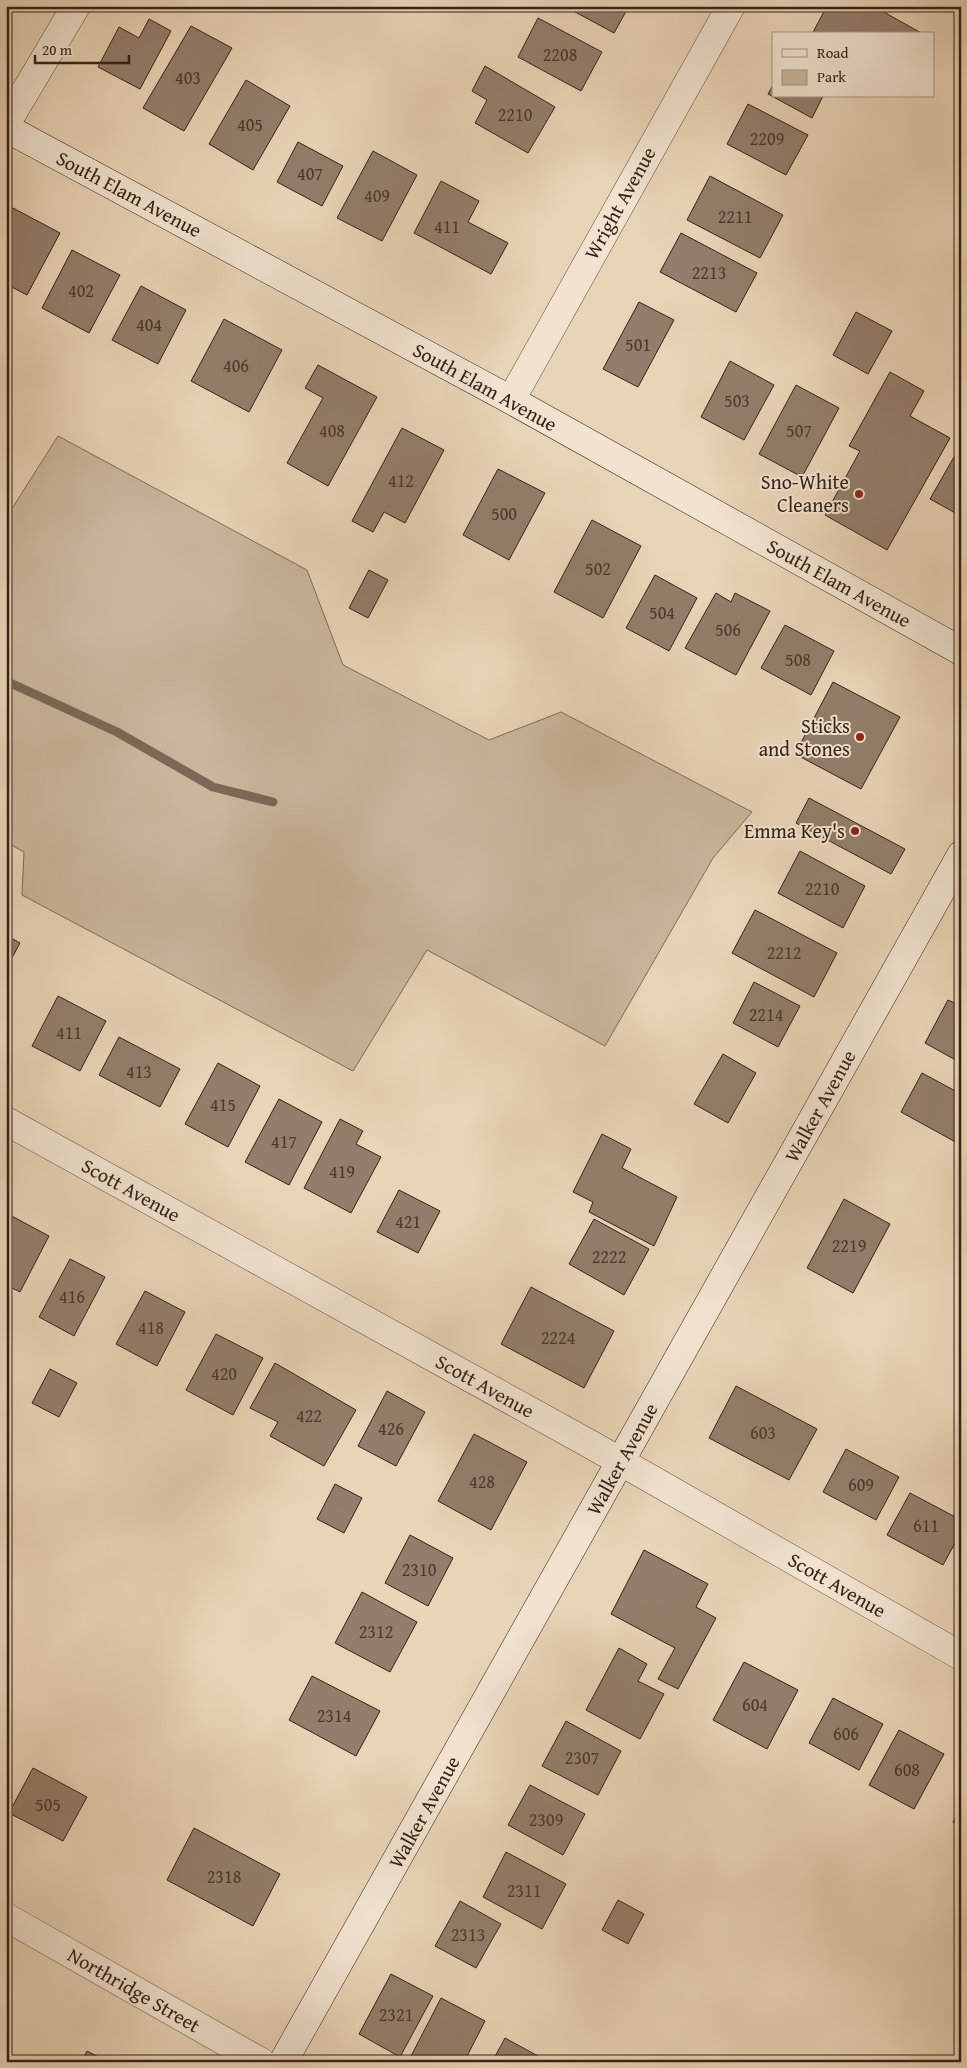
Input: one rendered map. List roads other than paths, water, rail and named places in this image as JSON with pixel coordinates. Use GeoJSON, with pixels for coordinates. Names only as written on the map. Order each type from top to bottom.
{"type":"FeatureCollection","features":[{"type":"Feature","properties":{"kind":"street"},"geometry":{"type":"LineString","coordinates":[[6,126],[76,6]]}},
{"type":"Feature","properties":{"kind":"street","name":"Wright Avenue"},"geometry":{"type":"LineString","coordinates":[[511,400],[731,6]]}},
{"type":"Feature","properties":{"kind":"street","name":"South Elam Avenue"},"geometry":{"type":"LineString","coordinates":[[6,126],[511,400],[961,651]]}},
{"type":"Feature","properties":{"kind":"street","name":"Walker Avenue"},"geometry":{"type":"LineString","coordinates":[[283,2062],[961,855]]}},
{"type":"Feature","properties":{"kind":"street","name":"Scott Avenue"},"geometry":{"type":"LineString","coordinates":[[6,1121],[621,1461],[961,1656]]}},
{"type":"Feature","properties":{"kind":"street","name":"Northridge Street"},"geometry":{"type":"LineString","coordinates":[[6,1917],[261,2062]]}},
{"type":"Feature","properties":{"kind":"waterway"},"geometry":{"type":"LineString","coordinates":[[6,681],[117,732],[213,787],[273,802]]}},
{"type":"Feature","properties":{"kind":"place","name":"Sno-White Cleaners"},"geometry":{"type":"Point","coordinates":[859,494]}},
{"type":"Feature","properties":{"kind":"place","name":"Sticks and Stones"},"geometry":{"type":"Point","coordinates":[860,737]}},
{"type":"Feature","properties":{"kind":"place","name":"Emma Key's"},"geometry":{"type":"Point","coordinates":[855,831]}}]}
